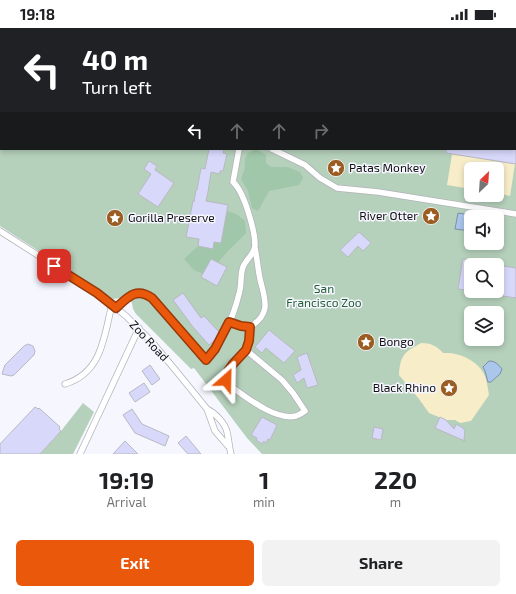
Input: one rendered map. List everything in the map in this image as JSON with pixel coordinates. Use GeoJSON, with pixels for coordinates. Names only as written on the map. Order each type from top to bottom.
{"type":"FeatureCollection","features":[{"type":"Feature","properties":{"kind":"lane"},"geometry":{"type":"LineString","coordinates":[[229,322],[250,327],[259,321],[264,313],[266,300],[260,278],[253,229],[240,190],[233,182],[240,150]]}},
{"type":"Feature","properties":{"kind":"lane"},"geometry":{"type":"LineString","coordinates":[[274,150],[305,165],[320,178],[337,188],[378,192],[516,214]]}},
{"type":"Feature","properties":{"kind":"lane","name":"Zoo Road"},"geometry":{"type":"LineString","coordinates":[[0,232],[81,283],[114,306],[139,328],[207,409],[215,431],[228,446]]}},
{"type":"Feature","properties":{"kind":"lane"},"geometry":{"type":"LineString","coordinates":[[65,384],[74,382],[87,372],[95,362],[103,344],[114,306],[136,293],[145,293],[152,298],[206,360],[215,349],[229,322],[239,294],[244,266],[255,247]]}},
{"type":"Feature","properties":{"kind":"lane"},"geometry":{"type":"LineString","coordinates":[[246,350],[282,380],[293,393],[305,412],[296,416],[284,415],[261,407],[229,385],[226,380],[228,371],[246,350],[249,341],[250,327]]}},
{"type":"Feature","properties":{"kind":"lane"},"geometry":{"type":"LineString","coordinates":[[80,454],[139,328]]}},
{"type":"Feature","properties":{"kind":"lane","name":"Zoo Road"},"geometry":{"type":"LineString","coordinates":[[207,409],[212,411],[221,421],[227,432],[228,446],[231,454]]}},
{"type":"Feature","properties":{"kind":"green space","name":"San Francisco Zoo"},"geometry":{"type":"Polygon","coordinates":[[[0,150],[516,150],[516,454],[262,454],[247,438],[194,368],[191,369],[136,314],[132,303],[127,297],[113,299],[0,226],[0,150]]]}},
{"type":"Feature","properties":{"kind":"green space"},"geometry":{"type":"Polygon","coordinates":[[[258,150],[266,155],[266,163],[271,167],[288,167],[300,172],[303,178],[299,185],[269,191],[258,211],[252,208],[248,191],[241,179],[245,168],[245,159],[248,153],[258,150]]]}},
{"type":"Feature","properties":{"kind":"green space"},"geometry":{"type":"Polygon","coordinates":[[[227,211],[236,214],[245,221],[246,233],[218,263],[211,259],[203,274],[194,270],[184,259],[198,246],[213,249],[214,242],[221,243],[227,211]]]}},
{"type":"Feature","properties":{"kind":"green space"},"geometry":{"type":"Polygon","coordinates":[[[83,403],[94,412],[73,454],[40,454],[61,431],[83,403]]]}},
{"type":"Feature","properties":{"kind":"sand"},"geometry":{"type":"Polygon","coordinates":[[[452,154],[502,162],[464,162],[464,188],[447,185],[452,154]]]}},
{"type":"Feature","properties":{"kind":"sand"},"geometry":{"type":"Polygon","coordinates":[[[504,162],[515,164],[510,196],[504,195],[504,162]]]}},
{"type":"Feature","properties":{"kind":"sand","name":"Black Rhino"},"geometry":{"type":"Polygon","coordinates":[[[421,343],[434,345],[443,353],[455,354],[467,358],[473,361],[482,370],[486,378],[489,395],[471,421],[460,423],[455,420],[446,420],[429,413],[399,375],[400,363],[404,355],[421,343]]]}},
{"type":"Feature","properties":{"kind":"water"},"geometry":{"type":"Polygon","coordinates":[[[458,213],[464,214],[464,230],[455,229],[458,213]]]}},
{"type":"Feature","properties":{"kind":"water"},"geometry":{"type":"Polygon","coordinates":[[[489,361],[496,363],[502,369],[500,374],[491,382],[488,382],[483,367],[489,361]]]}},
{"type":"Feature","properties":{"kind":"building"},"geometry":{"type":"Polygon","coordinates":[[[209,150],[224,150],[223,153],[227,154],[223,171],[220,171],[220,174],[211,172],[206,201],[228,205],[221,243],[214,242],[213,249],[198,246],[199,239],[186,237],[201,168],[205,169],[209,150]]]}},
{"type":"Feature","properties":{"kind":"building"},"geometry":{"type":"Polygon","coordinates":[[[446,150],[516,150],[516,164],[446,153],[446,150]]]}},
{"type":"Feature","properties":{"kind":"building"},"geometry":{"type":"Polygon","coordinates":[[[149,161],[157,166],[155,170],[174,183],[158,207],[138,194],[151,174],[144,169],[149,161]]]}},
{"type":"Feature","properties":{"kind":"building"},"geometry":{"type":"Polygon","coordinates":[[[359,232],[371,243],[363,251],[358,246],[348,257],[340,250],[359,232]]]}},
{"type":"Feature","properties":{"kind":"building"},"geometry":{"type":"Polygon","coordinates":[[[211,259],[227,267],[217,286],[201,277],[211,259]]]}},
{"type":"Feature","properties":{"kind":"building"},"geometry":{"type":"Polygon","coordinates":[[[463,259],[464,290],[458,289],[463,259]]]}},
{"type":"Feature","properties":{"kind":"building"},"geometry":{"type":"Polygon","coordinates":[[[504,266],[516,268],[516,298],[504,296],[504,266]]]}},
{"type":"Feature","properties":{"kind":"building"},"geometry":{"type":"Polygon","coordinates":[[[183,293],[201,318],[204,316],[220,333],[209,345],[193,327],[173,300],[183,293]]]}},
{"type":"Feature","properties":{"kind":"building"},"geometry":{"type":"Polygon","coordinates":[[[269,330],[295,351],[284,363],[266,348],[262,353],[255,347],[269,330]]]}},
{"type":"Feature","properties":{"kind":"building"},"geometry":{"type":"Polygon","coordinates":[[[28,344],[33,346],[35,351],[34,355],[14,375],[11,376],[2,374],[5,365],[24,346],[28,344]]]}},
{"type":"Feature","properties":{"kind":"building"},"geometry":{"type":"Polygon","coordinates":[[[307,353],[318,385],[307,388],[304,378],[297,383],[293,375],[301,370],[297,357],[307,353]]]}},
{"type":"Feature","properties":{"kind":"building"},"geometry":{"type":"Polygon","coordinates":[[[150,365],[160,379],[152,385],[142,371],[150,365]]]}},
{"type":"Feature","properties":{"kind":"building"},"geometry":{"type":"Polygon","coordinates":[[[144,383],[150,392],[135,402],[129,393],[144,383]]]}},
{"type":"Feature","properties":{"kind":"building"},"geometry":{"type":"Polygon","coordinates":[[[35,407],[38,409],[39,408],[60,427],[59,429],[61,431],[40,454],[0,454],[0,444],[35,407]]]}},
{"type":"Feature","properties":{"kind":"building"},"geometry":{"type":"Polygon","coordinates":[[[132,409],[142,424],[169,436],[165,446],[135,433],[123,415],[132,409]]]}},
{"type":"Feature","properties":{"kind":"building"},"geometry":{"type":"Polygon","coordinates":[[[262,417],[277,425],[270,440],[268,439],[266,443],[264,441],[262,444],[256,440],[257,438],[251,435],[262,417]]]}},
{"type":"Feature","properties":{"kind":"building"},"geometry":{"type":"Polygon","coordinates":[[[440,417],[446,420],[454,429],[456,424],[463,428],[465,431],[465,441],[435,428],[440,417]]]}},
{"type":"Feature","properties":{"kind":"building"},"geometry":{"type":"Polygon","coordinates":[[[374,427],[383,429],[381,440],[372,438],[374,427]]]}},
{"type":"Feature","properties":{"kind":"building"},"geometry":{"type":"Polygon","coordinates":[[[186,436],[201,454],[188,454],[178,443],[186,436]]]}},
{"type":"Feature","properties":{"kind":"building"},"geometry":{"type":"Polygon","coordinates":[[[125,441],[138,454],[113,454],[125,441]]]}},
{"type":"Feature","properties":{"kind":"place","name":"Patas Monkey"},"geometry":{"type":"Point","coordinates":[336,168]}},
{"type":"Feature","properties":{"kind":"place","name":"River Otter"},"geometry":{"type":"Point","coordinates":[431,216]}},
{"type":"Feature","properties":{"kind":"place","name":"Gorilla Preserve"},"geometry":{"type":"Point","coordinates":[115,218]}},
{"type":"Feature","properties":{"kind":"place","name":"Bongo"},"geometry":{"type":"Point","coordinates":[366,342]}},
{"type":"Feature","properties":{"kind":"place","name":"Black Rhino"},"geometry":{"type":"Point","coordinates":[449,388]}},
{"type":"Feature","properties":{"kind":"route"},"geometry":{"type":"LineString","coordinates":[[54,266],[97,293],[116,308],[129,296],[136,293],[145,293],[152,298],[206,360],[215,349],[229,322],[250,327],[249,341],[246,350],[228,371],[226,380]]}}]}
